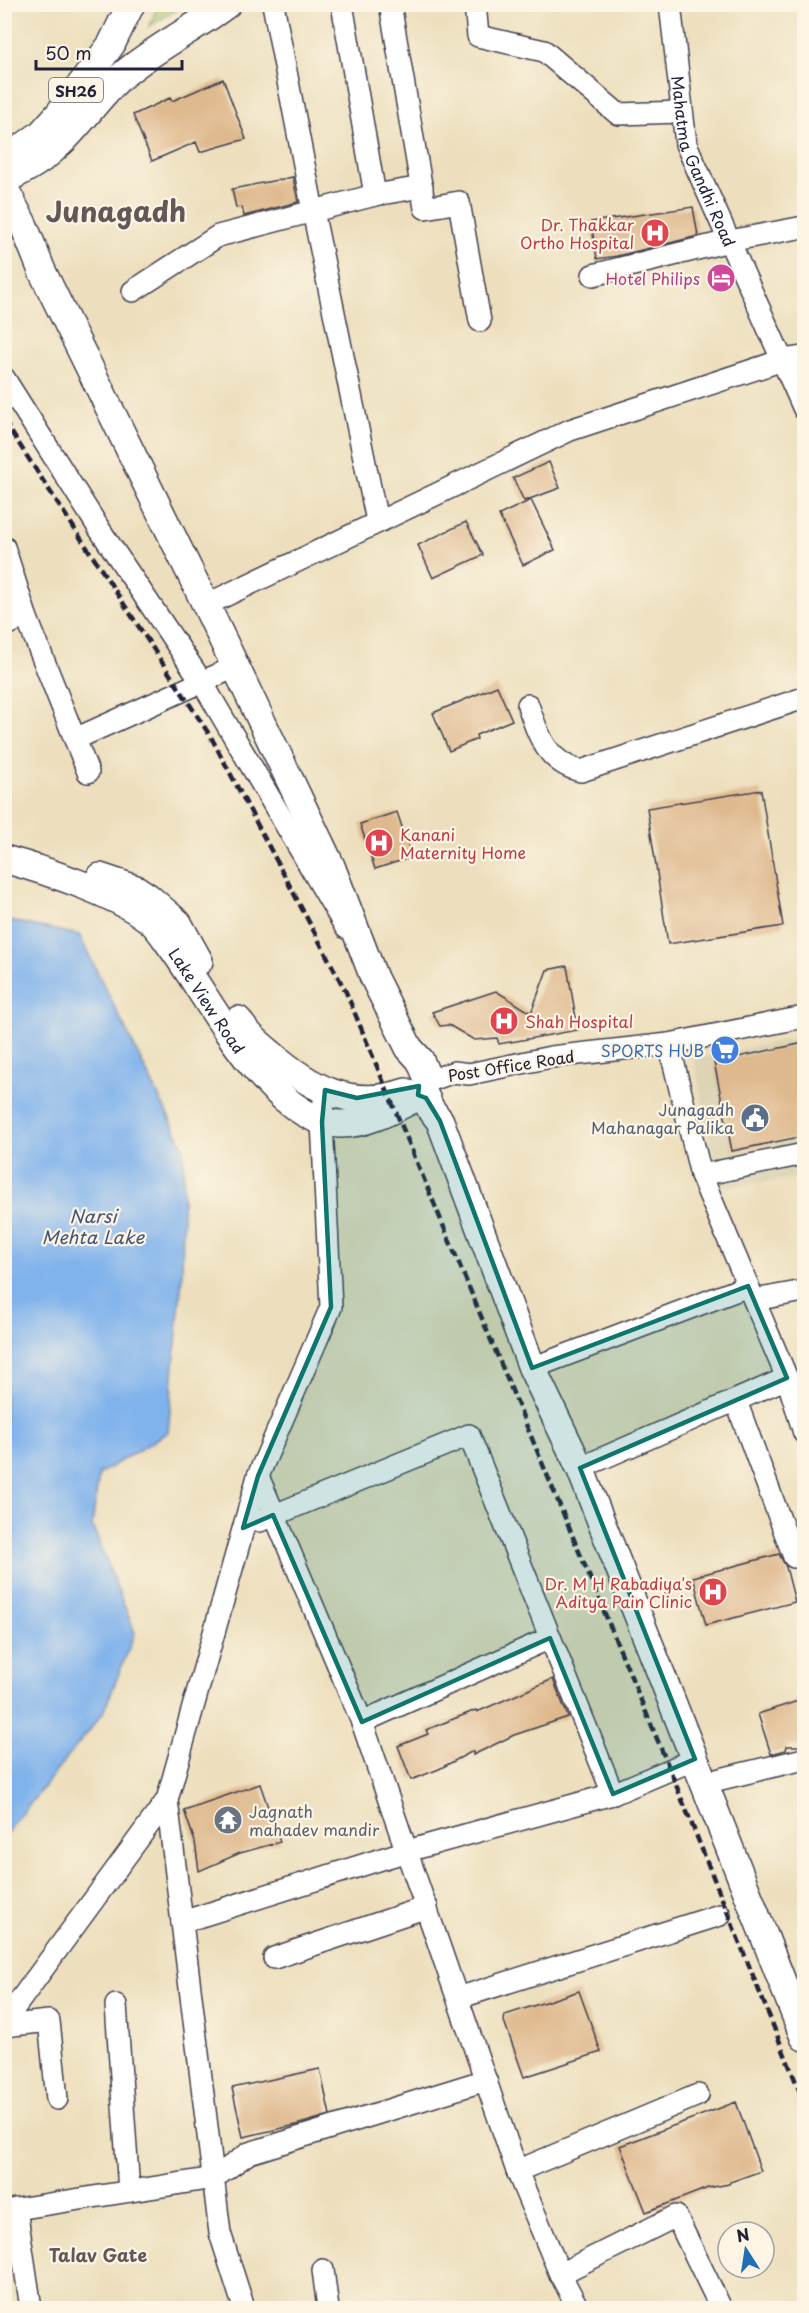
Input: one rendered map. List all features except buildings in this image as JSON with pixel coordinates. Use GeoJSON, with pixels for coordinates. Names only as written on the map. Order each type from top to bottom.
{"type":"FeatureCollection","features":[{"type":"Feature","properties":{"kind":"main road","name":"SH26"},"geometry":{"type":"LineString","coordinates":[[4,180],[32,166],[59,145],[122,75],[227,4]]}},
{"type":"Feature","properties":{"kind":"main road","name":"SH26"},"geometry":{"type":"LineString","coordinates":[[4,161],[41,134],[58,114],[111,45],[125,16]]}},
{"type":"Feature","properties":{"kind":"main road"},"geometry":{"type":"LineString","coordinates":[[125,16],[156,50]]}},
{"type":"Feature","properties":{"kind":"main road"},"geometry":{"type":"LineString","coordinates":[[4,187],[24,226],[42,271],[331,866],[374,978],[409,1048],[412,1064],[440,1121],[532,1368],[580,1468],[804,2037]]}},
{"type":"Feature","properties":{"kind":"main road","name":"Lake View Road"},"geometry":{"type":"LineString","coordinates":[[4,845],[136,888],[178,923],[209,978],[246,1032],[295,1075],[325,1090]]}},
{"type":"Feature","properties":{"kind":"main road","name":"Lake View Road"},"geometry":{"type":"LineString","coordinates":[[4,859],[120,902],[138,911],[155,925],[233,1041],[270,1085],[298,1108],[322,1122]]}},
{"type":"Feature","properties":{"kind":"main road"},"geometry":{"type":"LineString","coordinates":[[325,1090],[344,1097],[365,1098],[425,1090]]}},
{"type":"Feature","properties":{"kind":"main road"},"geometry":{"type":"LineString","coordinates":[[322,1122],[342,1124],[367,1120],[425,1090]]}},
{"type":"Feature","properties":{"kind":"street"},"geometry":{"type":"LineString","coordinates":[[273,4],[377,521]]}},
{"type":"Feature","properties":{"kind":"street"},"geometry":{"type":"LineString","coordinates":[[342,4],[375,195]]}},
{"type":"Feature","properties":{"kind":"street"},"geometry":{"type":"LineString","coordinates":[[390,4],[425,208],[459,202],[480,321]]}},
{"type":"Feature","properties":{"kind":"street"},"geometry":{"type":"LineString","coordinates":[[475,4],[478,36],[544,51],[618,114],[682,112]]}},
{"type":"Feature","properties":{"kind":"street","name":"Mahatma Gandhi Road"},"geometry":{"type":"LineString","coordinates":[[670,4],[686,144],[804,408]]}},
{"type":"Feature","properties":{"kind":"street"},"geometry":{"type":"LineString","coordinates":[[133,291],[218,236],[375,195],[422,187]]}},
{"type":"Feature","properties":{"kind":"street"},"geometry":{"type":"LineString","coordinates":[[593,275],[729,241],[804,227]]}},
{"type":"Feature","properties":{"kind":"street"},"geometry":{"type":"LineString","coordinates":[[206,605],[570,430],[783,360],[804,357]]}},
{"type":"Feature","properties":{"kind":"street"},"geometry":{"type":"LineString","coordinates":[[4,378],[100,530],[202,682],[374,978]]}},
{"type":"Feature","properties":{"kind":"street"},"geometry":{"type":"LineString","coordinates":[[4,547],[26,616],[88,772]]}},
{"type":"Feature","properties":{"kind":"street"},"geometry":{"type":"LineString","coordinates":[[4,626],[26,616]]}},
{"type":"Feature","properties":{"kind":"street"},"geometry":{"type":"LineString","coordinates":[[75,739],[235,667]]}},
{"type":"Feature","properties":{"kind":"street"},"geometry":{"type":"LineString","coordinates":[[528,705],[536,730],[551,754],[566,768],[581,771],[804,698]]}},
{"type":"Feature","properties":{"kind":"street","name":"Post Office Road"},"geometry":{"type":"LineString","coordinates":[[425,1090],[458,1084],[469,1074],[551,1057],[669,1044],[804,1017]]}},
{"type":"Feature","properties":{"kind":"street"},"geometry":{"type":"LineString","coordinates":[[669,1044],[701,1175],[787,1378],[804,1433]]}},
{"type":"Feature","properties":{"kind":"street"},"geometry":{"type":"LineString","coordinates":[[4,2024],[167,1800],[258,1476],[331,1307],[322,1122],[325,1090]]}},
{"type":"Feature","properties":{"kind":"street"},"geometry":{"type":"LineString","coordinates":[[701,1175],[804,1154]]}},
{"type":"Feature","properties":{"kind":"street"},"geometry":{"type":"LineString","coordinates":[[532,1368],[751,1293],[804,1291]]}},
{"type":"Feature","properties":{"kind":"street"},"geometry":{"type":"LineString","coordinates":[[580,1468],[787,1378]]}},
{"type":"Feature","properties":{"kind":"street"},"geometry":{"type":"LineString","coordinates":[[736,1401],[794,1557]]}},
{"type":"Feature","properties":{"kind":"street"},"geometry":{"type":"LineString","coordinates":[[243,1528],[469,1435],[613,1794]]}},
{"type":"Feature","properties":{"kind":"street"},"geometry":{"type":"LineString","coordinates":[[258,1476],[362,1722],[517,2171],[560,2274],[578,2308]]}},
{"type":"Feature","properties":{"kind":"street"},"geometry":{"type":"LineString","coordinates":[[362,1722],[550,1638]]}},
{"type":"Feature","properties":{"kind":"street"},"geometry":{"type":"LineString","coordinates":[[182,1922],[407,1851],[700,1771],[804,1759]]}},
{"type":"Feature","properties":{"kind":"street"},"geometry":{"type":"LineString","coordinates":[[167,1800],[220,2233],[244,2308]]}},
{"type":"Feature","properties":{"kind":"street"},"geometry":{"type":"LineString","coordinates":[[274,1958],[427,1907]]}},
{"type":"Feature","properties":{"kind":"street"},"geometry":{"type":"LineString","coordinates":[[458,1998],[720,1915]]}},
{"type":"Feature","properties":{"kind":"street"},"geometry":{"type":"LineString","coordinates":[[116,2005],[129,2191]]}},
{"type":"Feature","properties":{"kind":"street"},"geometry":{"type":"LineString","coordinates":[[4,2024],[49,2021],[57,2099]]}},
{"type":"Feature","properties":{"kind":"street"},"geometry":{"type":"LineString","coordinates":[[31,2308],[10,2210],[213,2178],[249,2152],[486,2080]]}},
{"type":"Feature","properties":{"kind":"street"},"geometry":{"type":"LineString","coordinates":[[517,2171],[698,2095]]}},
{"type":"Feature","properties":{"kind":"street"},"geometry":{"type":"LineString","coordinates":[[560,2274],[676,2216],[721,2308]]}},
{"type":"Feature","properties":{"kind":"street"},"geometry":{"type":"LineString","coordinates":[[323,2270],[328,2308]]}},
{"type":"Feature","properties":{"kind":"highlighted area"},"geometry":{"type":"Polygon","coordinates":[[[419,1086],[418,1095],[426,1098],[440,1121],[532,1368],[748,1286],[787,1378],[580,1468],[695,1759],[613,1794],[550,1638],[362,1722],[273,1515],[243,1528],[258,1476],[331,1307],[322,1122],[325,1090],[357,1098],[419,1086]]]}},
{"type":"Feature","properties":{"kind":"shaded area","name":"Junagadh Mahanagar Palika"},"geometry":{"type":"Polygon","coordinates":[[[804,1036],[804,1177],[719,1188],[694,1059],[804,1036]]]}},
{"type":"Feature","properties":{"kind":"green space"},"geometry":{"type":"Polygon","coordinates":[[[158,4],[185,5],[149,26],[158,4]]]}},
{"type":"Feature","properties":{"kind":"water","name":"Narsi Mehta Lake"},"geometry":{"type":"Polygon","coordinates":[[[5,920],[79,935],[184,1148],[182,1276],[168,1432],[99,1474],[92,1525],[135,1633],[103,1713],[5,1835],[5,920]]]}},
{"type":"Feature","properties":{"kind":"railway"},"geometry":{"type":"LineString","coordinates":[[4,421],[211,737],[346,992],[670,1770],[804,2102]]}},
{"type":"Feature","properties":{"kind":"place","name":"Dr. Thakkar Ortho Hospital"},"geometry":{"type":"Point","coordinates":[655,233]}},
{"type":"Feature","properties":{"kind":"place","name":"Hotel Philips"},"geometry":{"type":"Point","coordinates":[721,278]}},
{"type":"Feature","properties":{"kind":"place","name":"Kanani Maternity Home"},"geometry":{"type":"Point","coordinates":[379,843]}},
{"type":"Feature","properties":{"kind":"place","name":"Shah Hospital"},"geometry":{"type":"Point","coordinates":[504,1021]}},
{"type":"Feature","properties":{"kind":"place","name":"SPORTS HUB"},"geometry":{"type":"Point","coordinates":[725,1050]}},
{"type":"Feature","properties":{"kind":"place","name":"Junagadh Mahanagar Palika"},"geometry":{"type":"Point","coordinates":[755,1118]}},
{"type":"Feature","properties":{"kind":"place","name":"Dr. M H Rabadiya's Aditya Pain Clinic"},"geometry":{"type":"Point","coordinates":[713,1592]}},
{"type":"Feature","properties":{"kind":"place","name":"Jagnath mahadev mandir"},"geometry":{"type":"Point","coordinates":[228,1820]}},
{"type":"Feature","properties":{"kind":"district","name":"Junagadh"},"geometry":{"type":"Point","coordinates":[116,210]}},
{"type":"Feature","properties":{"kind":"district","name":"Talav Gate"},"geometry":{"type":"Point","coordinates":[98,2254]}}]}
